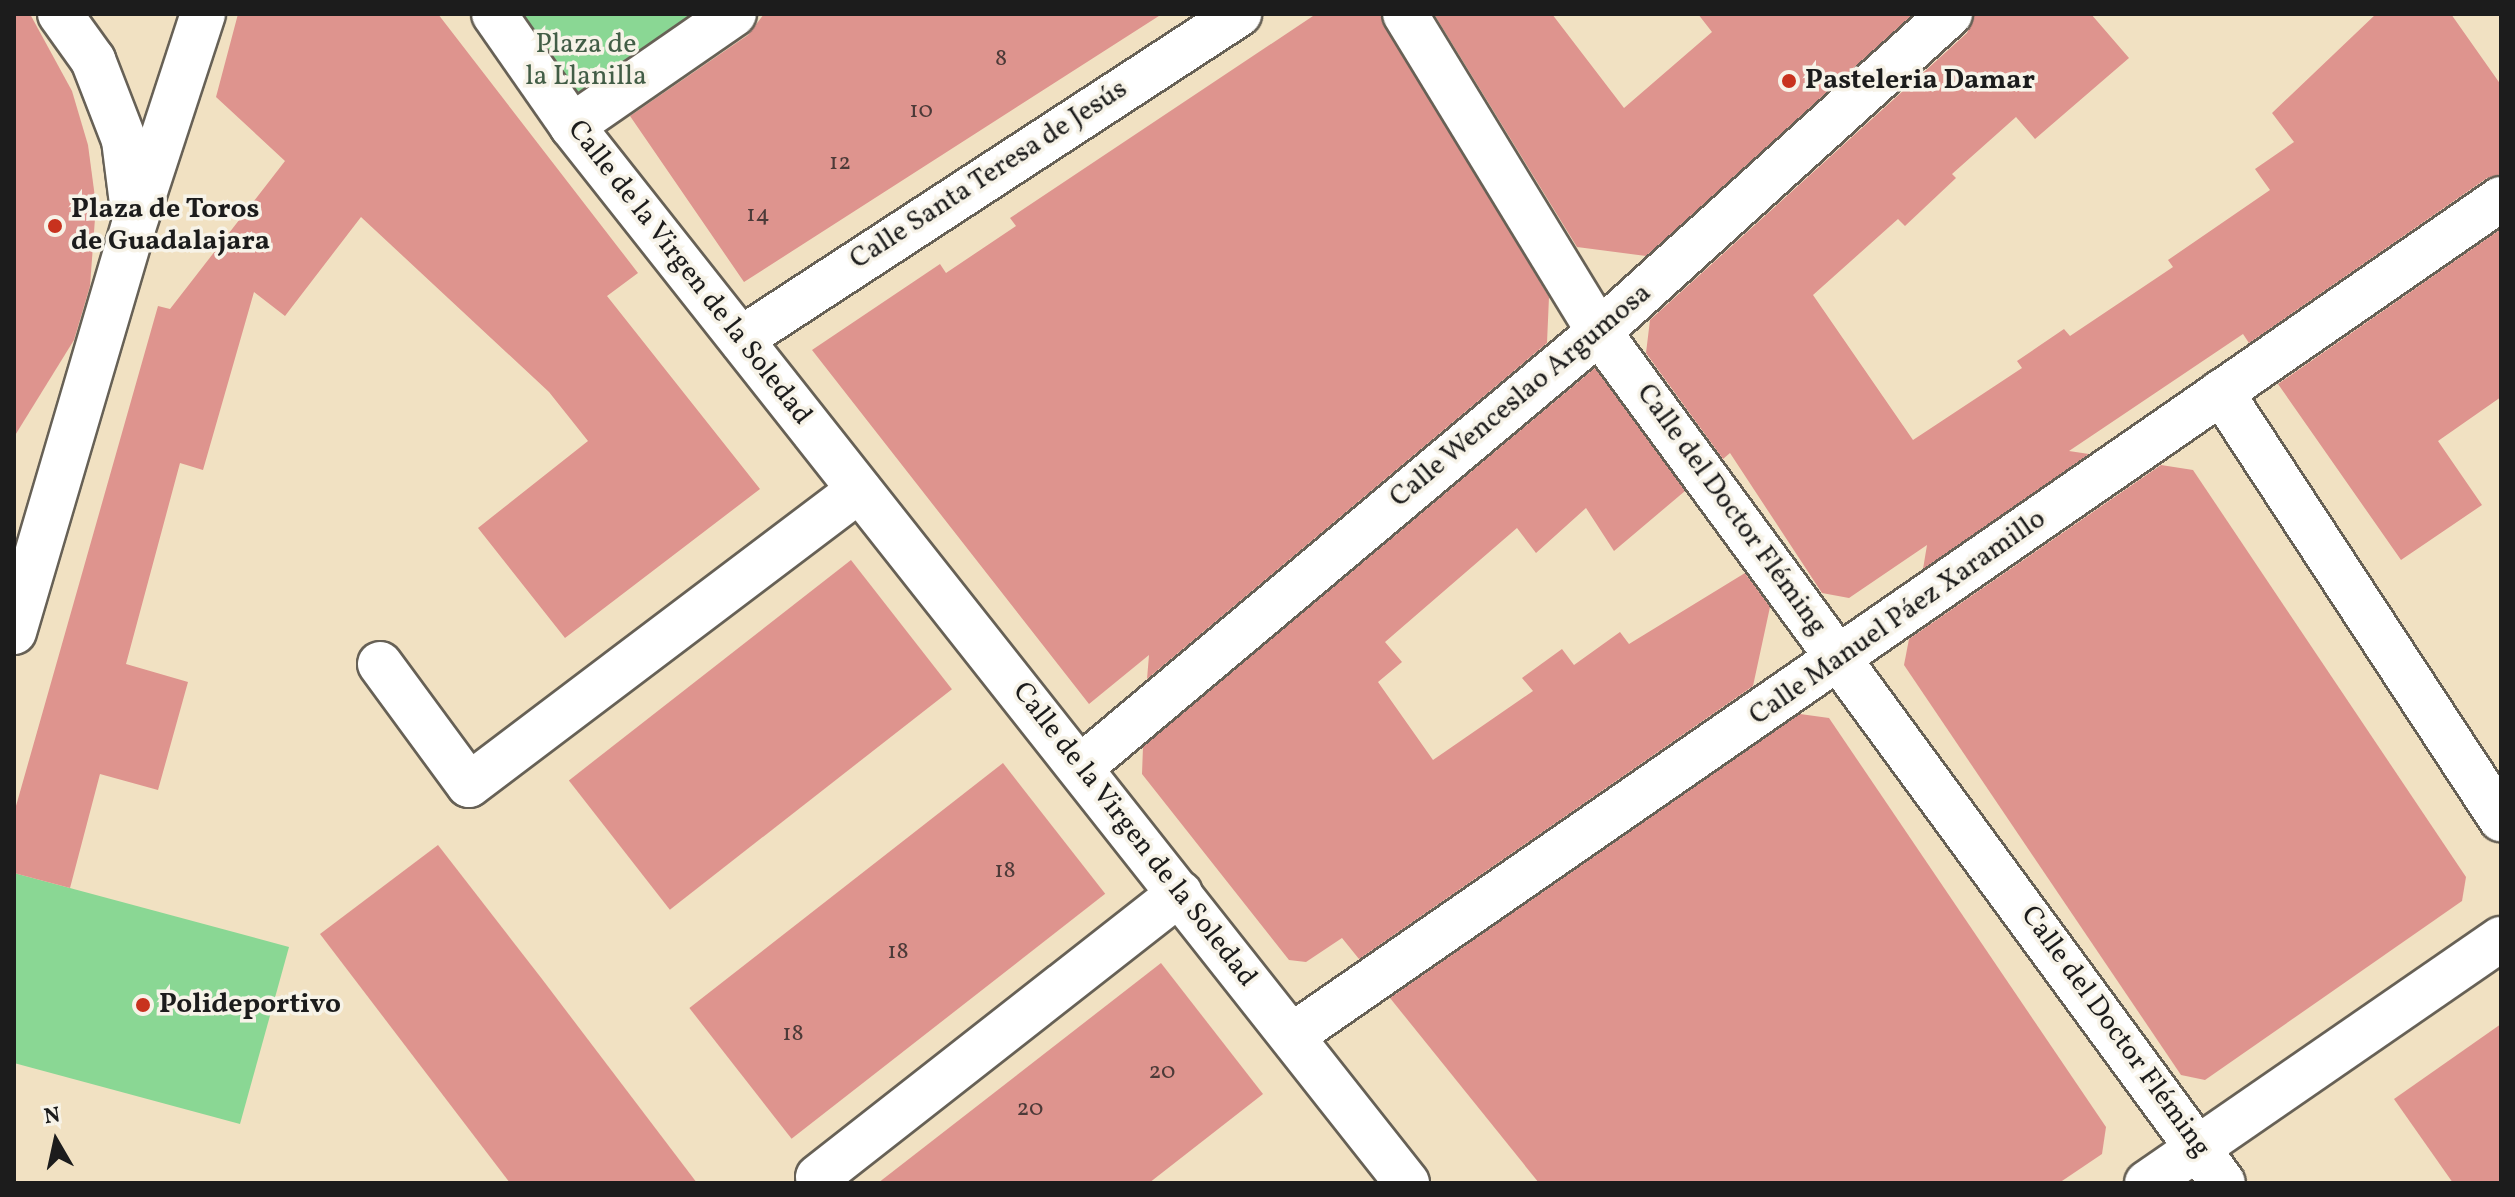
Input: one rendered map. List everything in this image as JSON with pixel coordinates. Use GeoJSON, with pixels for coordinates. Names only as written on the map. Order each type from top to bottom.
{"type":"FeatureCollection","features":[{"type":"Feature","properties":{"kind":"street"},"geometry":{"type":"LineString","coordinates":[[60,14],[93,60],[124,140],[134,225]]}},
{"type":"Feature","properties":{"kind":"street"},"geometry":{"type":"LineString","coordinates":[[14,632],[134,225],[203,14]]}},
{"type":"Feature","properties":{"kind":"street","name":"Calle de la Virgen de la Soledad"},"geometry":{"type":"LineString","coordinates":[[494,14],[572,126],[1407,1183]]}},
{"type":"Feature","properties":{"kind":"street"},"geometry":{"type":"LineString","coordinates":[[572,126],[734,14]]}},
{"type":"Feature","properties":{"kind":"street","name":"Calle Santa Teresa de Jesús"},"geometry":{"type":"LineString","coordinates":[[741,339],[1239,14]]}},
{"type":"Feature","properties":{"kind":"street","name":"Calle del Doctor Fléming"},"geometry":{"type":"LineString","coordinates":[[1405,14],[1599,332],[2200,1146],[2223,1183]]}},
{"type":"Feature","properties":{"kind":"street","name":"Calle Wenceslao Argumosa"},"geometry":{"type":"LineString","coordinates":[[1081,767],[1599,332],[1950,14]]}},
{"type":"Feature","properties":{"kind":"street","name":"Calle Manuel Páez Xaramillo"},"geometry":{"type":"LineString","coordinates":[[1293,1035],[2501,199]]}},
{"type":"Feature","properties":{"kind":"street"},"geometry":{"type":"LineString","coordinates":[[2221,392],[2501,819]]}},
{"type":"Feature","properties":{"kind":"street"},"geometry":{"type":"LineString","coordinates":[[380,664],[469,785],[859,490]]}},
{"type":"Feature","properties":{"kind":"street"},"geometry":{"type":"LineString","coordinates":[[818,1177],[1180,893]]}},
{"type":"Feature","properties":{"kind":"street"},"geometry":{"type":"LineString","coordinates":[[2147,1183],[2501,939]]}},
{"type":"Feature","properties":{"kind":"green space","name":"Plaza de la Llanilla"},"geometry":{"type":"Polygon","coordinates":[[[494,14],[734,14],[572,126],[494,14]]]}},
{"type":"Feature","properties":{"kind":"green space","name":"Polideportivo"},"geometry":{"type":"Polygon","coordinates":[[[14,873],[289,947],[240,1124],[14,1063],[14,873]]]}},
{"type":"Feature","properties":{"kind":"building","name":"Plaza de Toros de Guadalajara"},"geometry":{"type":"Polygon","coordinates":[[[14,14],[30,14],[72,91],[88,145],[96,205],[90,286],[74,340],[14,437],[14,14]]]}},
{"type":"Feature","properties":{"kind":"building"},"geometry":{"type":"Polygon","coordinates":[[[238,14],[438,14],[638,273],[607,296],[760,489],[565,638],[478,528],[588,441],[549,392],[361,217],[285,316],[254,292],[203,470],[180,463],[126,664],[188,682],[158,790],[100,774],[70,888],[14,873],[14,813],[158,306],[170,309],[285,161],[216,97],[238,14]]]}},
{"type":"Feature","properties":{"kind":"building"},"geometry":{"type":"Polygon","coordinates":[[[764,14],[1162,14],[744,282],[630,116],[748,35],[764,14]]]}},
{"type":"Feature","properties":{"kind":"building"},"geometry":{"type":"Polygon","coordinates":[[[1316,14],[1380,14],[1549,297],[1547,343],[1147,679],[1149,655],[1089,704],[812,350],[940,264],[946,273],[1016,226],[1010,218],[1316,14]]]}},
{"type":"Feature","properties":{"kind":"building"},"geometry":{"type":"Polygon","coordinates":[[[1434,14],[1552,14],[1624,108],[1712,32],[1698,14],[1913,14],[1646,256],[1577,247],[1434,14]]]}},
{"type":"Feature","properties":{"kind":"building"},"geometry":{"type":"Polygon","coordinates":[[[1974,14],[2091,14],[2129,58],[2035,139],[2016,117],[1952,174],[1956,178],[1905,226],[1898,219],[1813,295],[1913,440],[2022,368],[2017,361],[2064,329],[2070,336],[2173,267],[2168,260],[2270,190],[2255,169],[2294,142],[2272,113],[2376,14],[2451,14],[2501,85],[2501,174],[2487,178],[2249,343],[2243,334],[2069,451],[2089,454],[1923,569],[1927,545],[1849,598],[1822,593],[1730,453],[1723,459],[1646,353],[1650,320],[1967,33],[1974,14]]]}},
{"type":"Feature","properties":{"kind":"building"},"geometry":{"type":"Polygon","coordinates":[[[2501,229],[2501,397],[2438,441],[2482,505],[2401,560],[2278,384],[2501,229]]]}},
{"type":"Feature","properties":{"kind":"building"},"geometry":{"type":"Polygon","coordinates":[[[1595,368],[1685,491],[1614,551],[1586,508],[1536,553],[1517,528],[1385,642],[1402,662],[1378,682],[1433,760],[1533,691],[1522,678],[1562,649],[1574,665],[1620,632],[1629,644],[1745,573],[1770,607],[1753,686],[1359,959],[1342,938],[1306,962],[1289,960],[1142,774],[1143,747],[1595,368]]]}},
{"type":"Feature","properties":{"kind":"building"},"geometry":{"type":"Polygon","coordinates":[[[2161,465],[2193,470],[2466,877],[2462,901],[2205,1080],[2181,1075],[1904,665],[1909,639],[2161,465]]]}},
{"type":"Feature","properties":{"kind":"building"},"geometry":{"type":"Polygon","coordinates":[[[851,560],[952,689],[670,910],[569,780],[851,560]]]}},
{"type":"Feature","properties":{"kind":"building"},"geometry":{"type":"Polygon","coordinates":[[[1800,714],[1829,718],[2106,1127],[2102,1154],[2059,1183],[1539,1183],[1390,998],[1800,714]]]}},
{"type":"Feature","properties":{"kind":"building"},"geometry":{"type":"Polygon","coordinates":[[[1003,763],[1105,894],[792,1139],[689,1008],[1003,763]]]}},
{"type":"Feature","properties":{"kind":"building"},"geometry":{"type":"Polygon","coordinates":[[[438,845],[697,1183],[510,1183],[320,934],[438,845]]]}},
{"type":"Feature","properties":{"kind":"building"},"geometry":{"type":"Polygon","coordinates":[[[1161,963],[1263,1094],[1149,1183],[878,1183],[1161,963]]]}},
{"type":"Feature","properties":{"kind":"building"},"geometry":{"type":"Polygon","coordinates":[[[2501,1024],[2501,1183],[2453,1183],[2394,1099],[2501,1024]]]}},
{"type":"Feature","properties":{"kind":"place","name":"Pasteleria Damar"},"geometry":{"type":"Point","coordinates":[1789,81]}},
{"type":"Feature","properties":{"kind":"place","name":"Plaza de Toros de Guadalajara"},"geometry":{"type":"Point","coordinates":[55,226]}},
{"type":"Feature","properties":{"kind":"place","name":"Polideportivo"},"geometry":{"type":"Point","coordinates":[143,1005]}}]}
